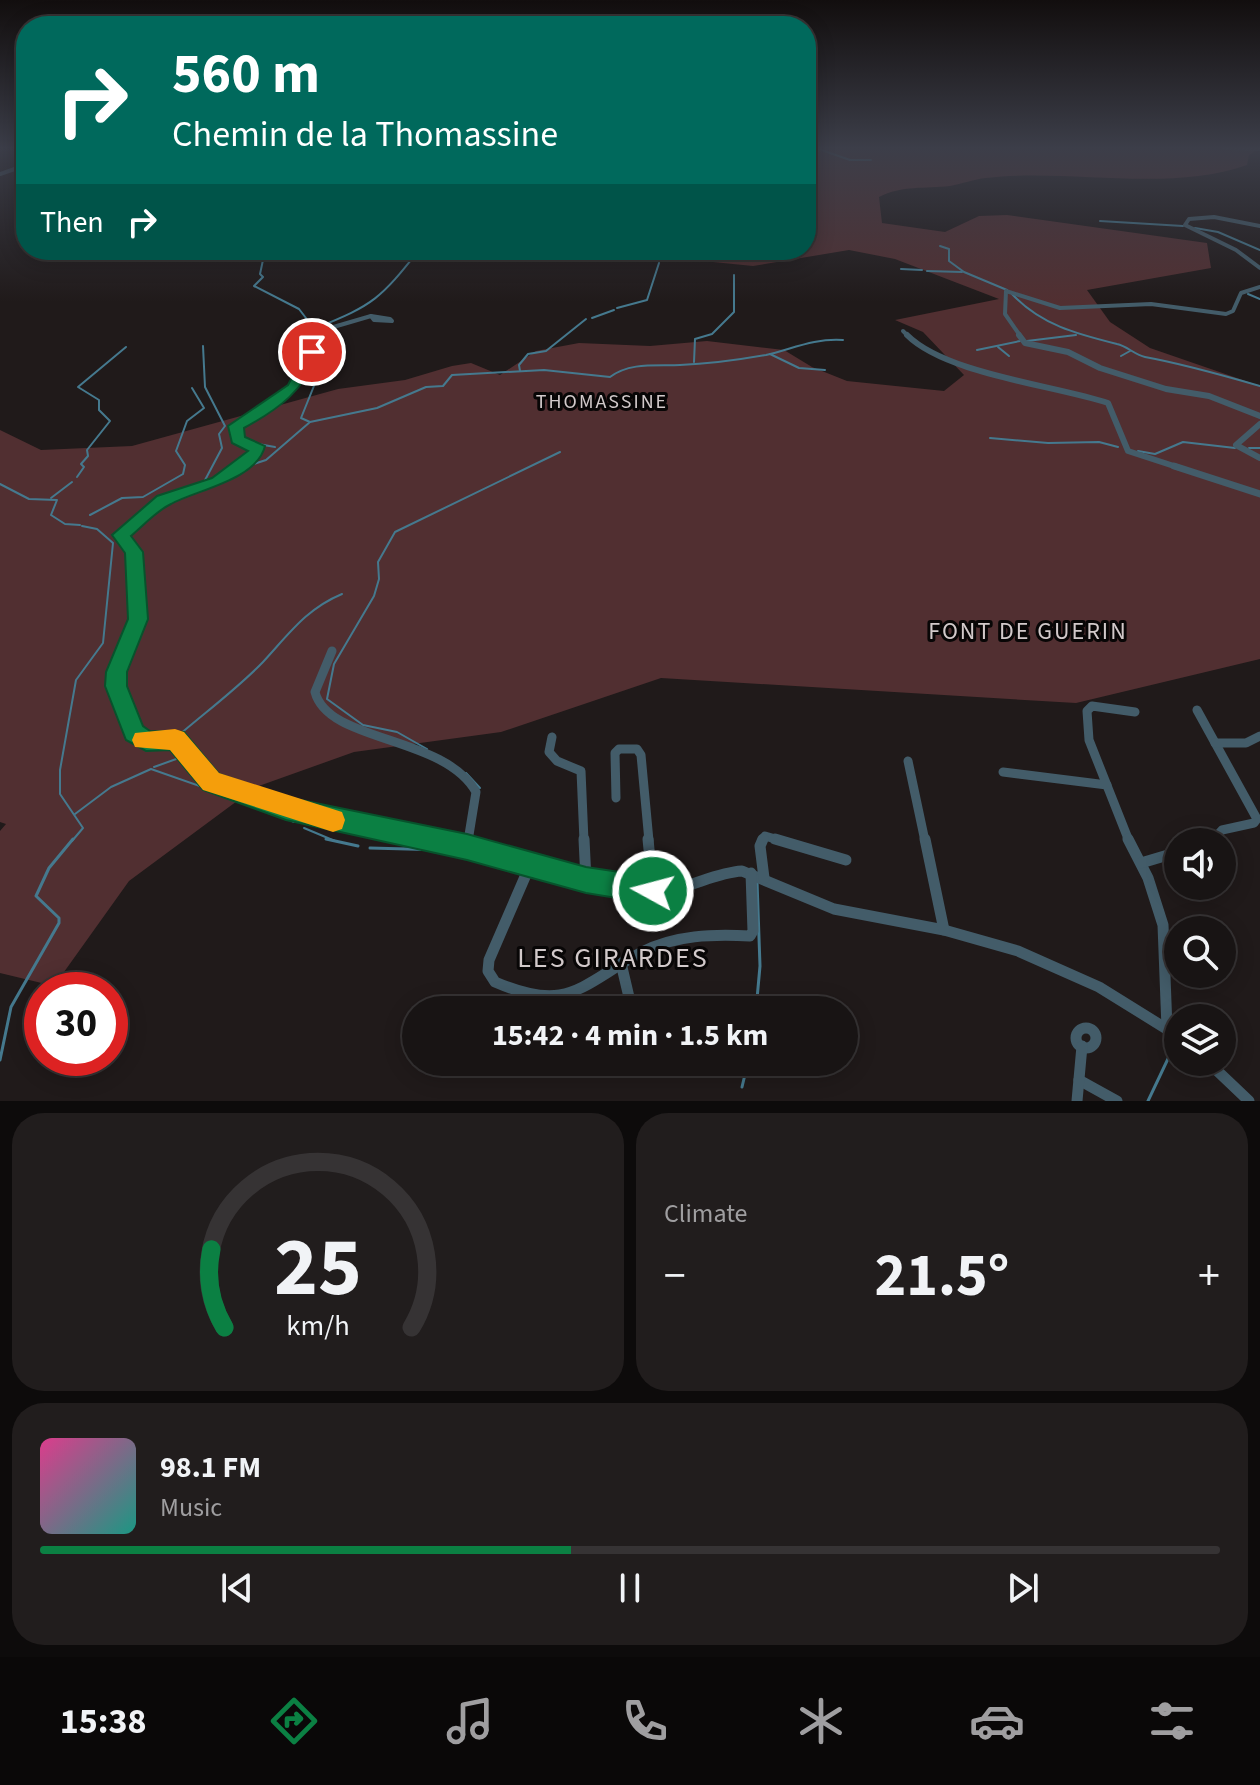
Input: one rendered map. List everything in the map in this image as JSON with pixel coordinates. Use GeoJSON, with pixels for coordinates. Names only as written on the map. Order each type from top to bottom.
{"type":"FeatureCollection","features":[{"type":"Feature","properties":{"kind":"street"},"geometry":{"type":"LineString","coordinates":[[1260,226],[1208,217],[1194,218],[1185,223],[1194,232],[1236,250],[1260,268]]}},
{"type":"Feature","properties":{"kind":"street"},"geometry":{"type":"LineString","coordinates":[[1260,287],[1243,291],[1235,301],[1233,311],[1226,314],[1147,304],[1060,308],[1014,291],[1006,291],[1005,314],[1025,343],[1068,352],[1100,368],[1166,389],[1209,396],[1260,416]]}},
{"type":"Feature","properties":{"kind":"street"},"geometry":{"type":"LineString","coordinates":[[371,316],[330,328],[329,342],[318,334],[312,335],[312,350],[300,381],[267,409],[235,427],[237,440],[257,446],[256,453],[217,482],[163,500],[121,535],[134,552],[138,619],[117,672],[116,686],[138,737],[146,741],[177,741],[211,782],[322,818],[467,847],[586,880],[653,891],[699,884],[733,871],[751,873],[834,909],[944,930],[1058,966],[1164,1026]]}},
{"type":"Feature","properties":{"kind":"street"},"geometry":{"type":"LineString","coordinates":[[903,331],[915,345],[945,358],[1108,403],[1114,408],[1122,445],[1128,451],[1260,494]]}},
{"type":"Feature","properties":{"kind":"street"},"geometry":{"type":"LineString","coordinates":[[1260,424],[1236,445],[1260,458]]}},
{"type":"Feature","properties":{"kind":"street"},"geometry":{"type":"LineString","coordinates":[[332,651],[315,692],[320,706],[337,722],[397,741],[444,764],[471,783],[477,797],[467,847]]}},
{"type":"Feature","properties":{"kind":"street"},"geometry":{"type":"LineString","coordinates":[[1135,712],[1099,705],[1088,708],[1087,733],[1119,821],[1141,863],[1163,925],[1166,1004]]}},
{"type":"Feature","properties":{"kind":"street"},"geometry":{"type":"LineString","coordinates":[[1197,710],[1257,821],[1230,828]]}},
{"type":"Feature","properties":{"kind":"street"},"geometry":{"type":"LineString","coordinates":[[1215,743],[1246,743],[1260,736]]}},
{"type":"Feature","properties":{"kind":"street"},"geometry":{"type":"LineString","coordinates":[[552,737],[549,752],[552,758],[581,771],[586,880]]}},
{"type":"Feature","properties":{"kind":"street"},"geometry":{"type":"LineString","coordinates":[[616,798],[615,753],[619,749],[637,749],[641,755],[653,891]]}},
{"type":"Feature","properties":{"kind":"street"},"geometry":{"type":"LineString","coordinates":[[908,761],[944,930]]}},
{"type":"Feature","properties":{"kind":"street"},"geometry":{"type":"LineString","coordinates":[[1003,772],[1107,785]]}},
{"type":"Feature","properties":{"kind":"street"},"geometry":{"type":"LineString","coordinates":[[764,878],[760,846],[765,836],[846,860]]}},
{"type":"Feature","properties":{"kind":"street"},"geometry":{"type":"LineString","coordinates":[[1141,863],[1164,856]]}},
{"type":"Feature","properties":{"kind":"street"},"geometry":{"type":"LineString","coordinates":[[531,863],[489,960],[488,971],[493,980],[537,995],[563,996],[590,985],[621,963],[694,936],[750,936],[753,931],[751,873]]}},
{"type":"Feature","properties":{"kind":"street"},"geometry":{"type":"LineString","coordinates":[[621,963],[629,996]]}},
{"type":"Feature","properties":{"kind":"street"},"geometry":{"type":"LineString","coordinates":[[1077,1101],[1082,1046]]}},
{"type":"Feature","properties":{"kind":"street"},"geometry":{"type":"LineString","coordinates":[[1223,1076],[1249,1101]]}},
{"type":"Feature","properties":{"kind":"street"},"geometry":{"type":"LineString","coordinates":[[1079,1080],[1117,1101]]}},
{"type":"Feature","properties":{"kind":"shaded area"},"geometry":{"type":"Polygon","coordinates":[[[816,199],[879,199],[882,223],[945,232],[979,216],[1007,215],[1207,243],[1211,268],[1087,290],[1110,322],[1150,348],[1260,386],[1260,659],[1076,703],[661,678],[501,732],[354,752],[256,787],[129,881],[64,972],[24,972],[24,979],[0,973],[0,831],[6,824],[0,822],[0,430],[41,450],[132,446],[338,389],[405,380],[452,366],[471,363],[500,375],[536,351],[579,343],[650,346],[707,341],[784,350],[812,367],[847,381],[944,391],[964,375],[923,332],[895,320],[999,299],[895,259],[849,250],[816,256],[816,199]]]}},
{"type":"Feature","properties":{"kind":"shaded area"},"geometry":{"type":"Polygon","coordinates":[[[693,260],[789,260],[753,266],[693,260]]]}},
{"type":"Feature","properties":{"kind":"waterway"},"geometry":{"type":"LineString","coordinates":[[1100,221],[1183,226]]}},
{"type":"Feature","properties":{"kind":"waterway"},"geometry":{"type":"LineString","coordinates":[[1195,228],[1218,232],[1260,250]]}},
{"type":"Feature","properties":{"kind":"waterway"},"geometry":{"type":"LineString","coordinates":[[940,246],[949,249],[949,261],[964,272],[1007,290]]}},
{"type":"Feature","properties":{"kind":"waterway"},"geometry":{"type":"LineString","coordinates":[[263,260],[260,274],[263,277],[254,286],[299,309],[316,331]]}},
{"type":"Feature","properties":{"kind":"waterway"},"geometry":{"type":"LineString","coordinates":[[316,328],[364,306],[385,290],[411,260]]}},
{"type":"Feature","properties":{"kind":"waterway"},"geometry":{"type":"LineString","coordinates":[[617,308],[647,300],[659,263]]}},
{"type":"Feature","properties":{"kind":"waterway"},"geometry":{"type":"LineString","coordinates":[[901,269],[922,270]]}},
{"type":"Feature","properties":{"kind":"waterway"},"geometry":{"type":"LineString","coordinates":[[927,271],[962,272]]}},
{"type":"Feature","properties":{"kind":"waterway"},"geometry":{"type":"LineString","coordinates":[[694,362],[695,339],[712,334],[734,312],[734,275]]}},
{"type":"Feature","properties":{"kind":"waterway"},"geometry":{"type":"LineString","coordinates":[[1012,294],[1047,321],[1074,332],[1121,345],[1141,356],[1260,386]]}},
{"type":"Feature","properties":{"kind":"waterway"},"geometry":{"type":"LineString","coordinates":[[1248,294],[1260,299]]}},
{"type":"Feature","properties":{"kind":"waterway"},"geometry":{"type":"LineString","coordinates":[[592,318],[614,310]]}},
{"type":"Feature","properties":{"kind":"waterway"},"geometry":{"type":"LineString","coordinates":[[520,371],[519,365],[528,354],[546,351],[586,319]]}},
{"type":"Feature","properties":{"kind":"waterway"},"geometry":{"type":"LineString","coordinates":[[1027,341],[1076,335]]}},
{"type":"Feature","properties":{"kind":"waterway"},"geometry":{"type":"LineString","coordinates":[[310,422],[301,418],[320,371],[315,366],[314,337]]}},
{"type":"Feature","properties":{"kind":"waterway"},"geometry":{"type":"LineString","coordinates":[[310,422],[377,408],[426,387],[443,386],[452,375],[544,370],[610,377],[635,367],[723,362],[766,355],[813,342],[843,340]]}},
{"type":"Feature","properties":{"kind":"waterway"},"geometry":{"type":"LineString","coordinates":[[977,350],[1020,341]]}},
{"type":"Feature","properties":{"kind":"waterway"},"geometry":{"type":"LineString","coordinates":[[203,346],[205,387],[225,426],[219,434],[222,448],[204,482]]}},
{"type":"Feature","properties":{"kind":"waterway"},"geometry":{"type":"LineString","coordinates":[[77,477],[84,467],[81,464],[88,456],[87,450],[110,421],[99,410],[99,400],[78,387],[126,347]]}},
{"type":"Feature","properties":{"kind":"waterway"},"geometry":{"type":"LineString","coordinates":[[998,347],[1009,356]]}},
{"type":"Feature","properties":{"kind":"waterway"},"geometry":{"type":"LineString","coordinates":[[1121,356],[1130,351]]}},
{"type":"Feature","properties":{"kind":"waterway"},"geometry":{"type":"LineString","coordinates":[[770,354],[799,368],[825,370]]}},
{"type":"Feature","properties":{"kind":"waterway"},"geometry":{"type":"LineString","coordinates":[[90,515],[122,498],[143,497],[183,474],[185,465],[176,451],[187,421],[204,408],[192,388]]}},
{"type":"Feature","properties":{"kind":"waterway"},"geometry":{"type":"LineString","coordinates":[[241,468],[266,460],[310,422]]}},
{"type":"Feature","properties":{"kind":"waterway"},"geometry":{"type":"LineString","coordinates":[[990,438],[1048,443],[1099,442],[1118,447]]}},
{"type":"Feature","properties":{"kind":"waterway"},"geometry":{"type":"LineString","coordinates":[[1138,451],[1155,454],[1183,442],[1235,448]]}},
{"type":"Feature","properties":{"kind":"waterway"},"geometry":{"type":"LineString","coordinates":[[258,444],[275,447]]}},
{"type":"Feature","properties":{"kind":"waterway"},"geometry":{"type":"LineString","coordinates":[[1249,448],[1260,448]]}},
{"type":"Feature","properties":{"kind":"waterway"},"geometry":{"type":"LineString","coordinates":[[427,749],[397,732],[363,725],[327,699],[334,664],[374,596],[379,579],[378,562],[395,532],[560,452]]}},
{"type":"Feature","properties":{"kind":"waterway"},"geometry":{"type":"LineString","coordinates":[[51,498],[72,482]]}},
{"type":"Feature","properties":{"kind":"waterway"},"geometry":{"type":"LineString","coordinates":[[0,484],[29,499],[57,500],[51,515],[65,524],[80,525]]}},
{"type":"Feature","properties":{"kind":"waterway"},"geometry":{"type":"LineString","coordinates":[[200,491],[216,485]]}},
{"type":"Feature","properties":{"kind":"waterway"},"geometry":{"type":"LineString","coordinates":[[142,522],[162,505]]}},
{"type":"Feature","properties":{"kind":"waterway"},"geometry":{"type":"LineString","coordinates":[[72,841],[83,828],[60,794],[60,770],[76,680],[103,643],[113,543],[97,529],[82,526]]}},
{"type":"Feature","properties":{"kind":"waterway"},"geometry":{"type":"LineString","coordinates":[[179,735],[253,672],[308,615],[342,594]]}},
{"type":"Feature","properties":{"kind":"waterway"},"geometry":{"type":"LineString","coordinates":[[154,767],[179,758]]}},
{"type":"Feature","properties":{"kind":"waterway"},"geometry":{"type":"LineString","coordinates":[[75,814],[111,787],[151,769],[268,810]]}},
{"type":"Feature","properties":{"kind":"waterway"},"geometry":{"type":"LineString","coordinates":[[466,773],[480,788]]}},
{"type":"Feature","properties":{"kind":"waterway"},"geometry":{"type":"LineString","coordinates":[[286,818],[294,822]]}},
{"type":"Feature","properties":{"kind":"waterway"},"geometry":{"type":"LineString","coordinates":[[304,828],[335,841]]}},
{"type":"Feature","properties":{"kind":"waterway"},"geometry":{"type":"LineString","coordinates":[[0,1060],[11,1007],[59,923],[59,918],[36,896],[49,868],[73,839]]}},
{"type":"Feature","properties":{"kind":"waterway"},"geometry":{"type":"LineString","coordinates":[[326,839],[335,841]]}},
{"type":"Feature","properties":{"kind":"waterway"},"geometry":{"type":"LineString","coordinates":[[335,841],[358,846]]}},
{"type":"Feature","properties":{"kind":"waterway"},"geometry":{"type":"LineString","coordinates":[[370,848],[444,850]]}},
{"type":"Feature","properties":{"kind":"waterway"},"geometry":{"type":"LineString","coordinates":[[757,881],[760,966],[757,996]]}},
{"type":"Feature","properties":{"kind":"waterway"},"geometry":{"type":"LineString","coordinates":[[1148,1101],[1164,1067]]}},
{"type":"Feature","properties":{"kind":"waterway"},"geometry":{"type":"LineString","coordinates":[[742,1087],[745,1076]]}},
{"type":"Feature","properties":{"kind":"slow traffic"},"geometry":{"type":"LineString","coordinates":[[143,740],[175,739],[211,782],[286,808],[333,820]]}},
{"type":"Feature","properties":{"kind":"district","name":"THOMASSINE"},"geometry":{"type":"Point","coordinates":[602,401]}},
{"type":"Feature","properties":{"kind":"district","name":"FONT DE GUERIN"},"geometry":{"type":"Point","coordinates":[1028,631]}},
{"type":"Feature","properties":{"kind":"district","name":"LES GIRARDES"},"geometry":{"type":"Point","coordinates":[613,957]}},
{"type":"Feature","properties":{"kind":"route"},"geometry":{"type":"LineString","coordinates":[[312,352],[303,376],[293,388],[264,411],[236,426],[237,440],[257,446],[259,449],[256,453],[217,482],[163,500],[121,535],[134,552],[138,574],[138,619],[117,672],[116,686],[134,733],[146,741],[175,739],[211,782],[286,808],[467,847],[586,880],[653,891]]}}]}
